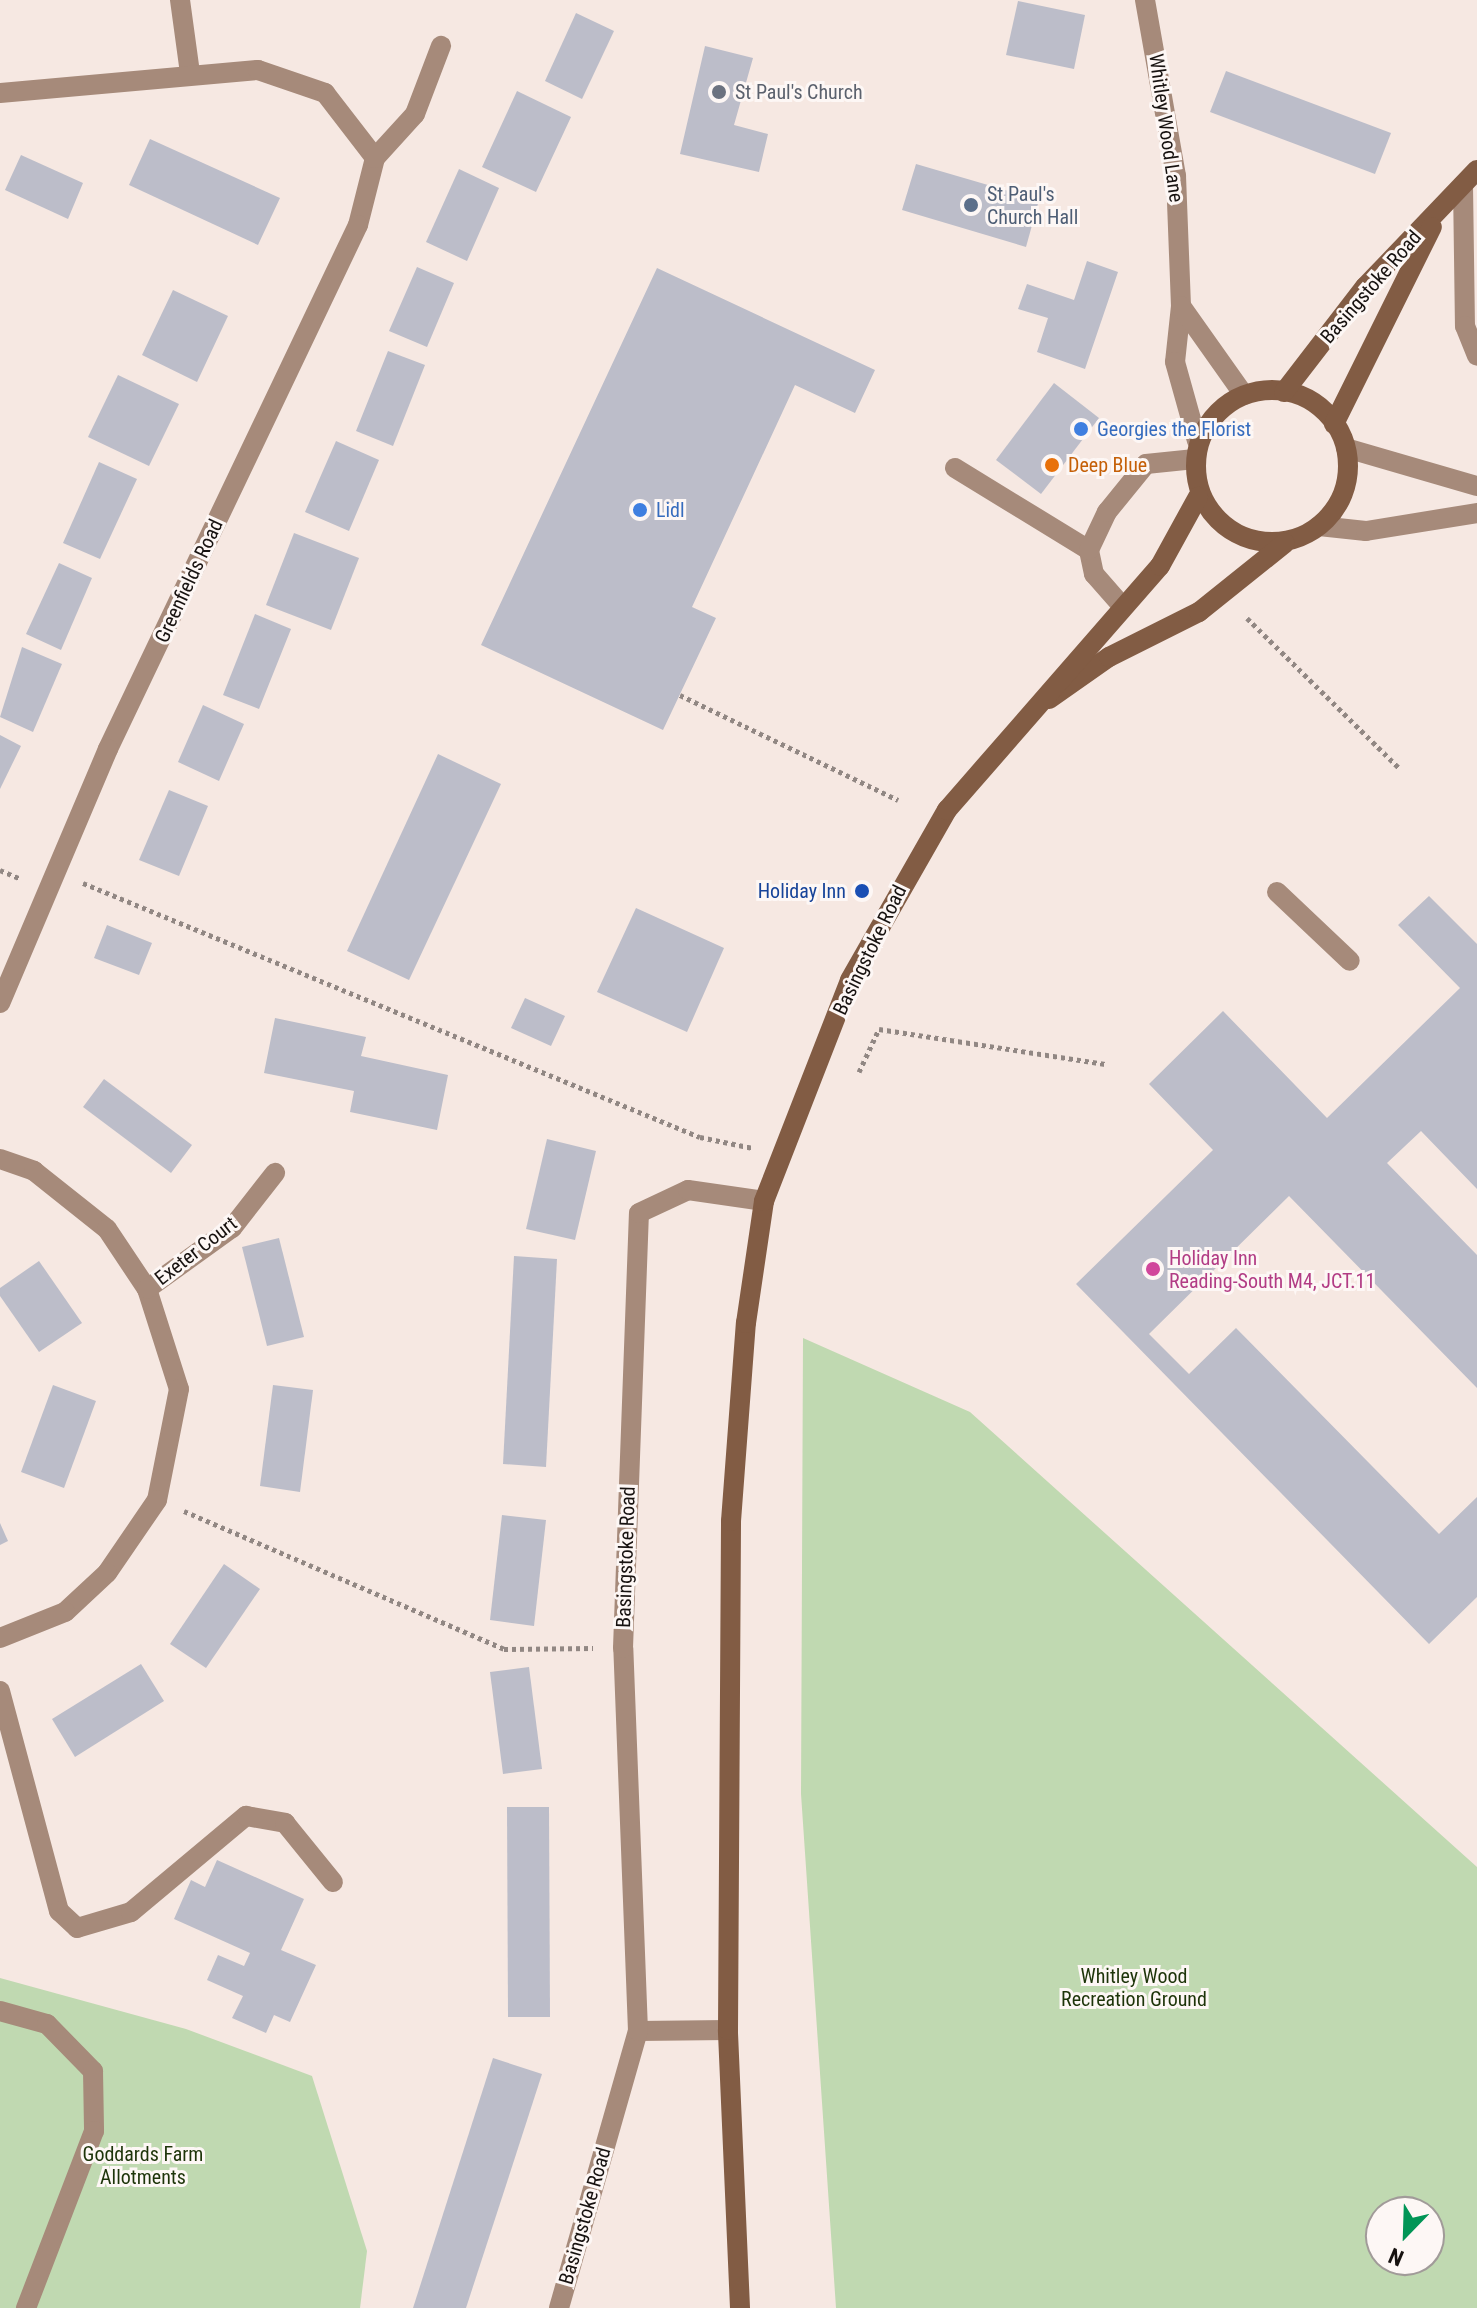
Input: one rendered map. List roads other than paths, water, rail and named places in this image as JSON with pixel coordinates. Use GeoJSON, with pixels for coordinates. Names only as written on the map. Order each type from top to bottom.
{"type":"FeatureCollection","features":[{"type":"Feature","properties":{"kind":"main road","name":"Basingstoke Road"},"geometry":{"type":"LineString","coordinates":[[1284,392],[1365,287],[1470,177]]}},
{"type":"Feature","properties":{"kind":"main road","name":"Basingstoke Road"},"geometry":{"type":"LineString","coordinates":[[1334,424],[1426,236],[1470,177]]}},
{"type":"Feature","properties":{"kind":"main road"},"geometry":{"type":"LineString","coordinates":[[1284,392],[1317,405],[1334,424],[1346,448],[1347,486],[1319,526],[1285,543],[1253,541],[1222,524],[1198,497],[1196,450],[1223,407],[1244,395],[1284,392]]}},
{"type":"Feature","properties":{"kind":"main road","name":"Basingstoke Road"},"geometry":{"type":"LineString","coordinates":[[740,2308],[728,2030],[731,1521],[746,1323],[764,1201],[780,1154],[888,906],[947,810],[1017,721],[1160,566],[1198,497]]}},
{"type":"Feature","properties":{"kind":"main road","name":"Basingstoke Road"},"geometry":{"type":"LineString","coordinates":[[1017,721],[1109,657],[1199,612],[1285,543]]}},
{"type":"Feature","properties":{"kind":"street"},"geometry":{"type":"LineString","coordinates":[[180,0],[190,73]]}},
{"type":"Feature","properties":{"kind":"street","name":"Whitley Wood Lane"},"geometry":{"type":"LineString","coordinates":[[1145,0],[1176,176],[1181,306],[1175,362],[1196,450]]}},
{"type":"Feature","properties":{"kind":"street","name":"Greenfields Road"},"geometry":{"type":"LineString","coordinates":[[0,1003],[50,882],[358,225],[375,158],[415,114],[441,46]]}},
{"type":"Feature","properties":{"kind":"street"},"geometry":{"type":"LineString","coordinates":[[0,93],[190,73],[258,70],[325,93],[375,158]]}},
{"type":"Feature","properties":{"kind":"street"},"geometry":{"type":"LineString","coordinates":[[1470,177],[1465,326],[1477,356]]}},
{"type":"Feature","properties":{"kind":"street"},"geometry":{"type":"LineString","coordinates":[[1181,306],[1244,395]]}},
{"type":"Feature","properties":{"kind":"street"},"geometry":{"type":"LineString","coordinates":[[1346,448],[1477,486]]}},
{"type":"Feature","properties":{"kind":"street"},"geometry":{"type":"LineString","coordinates":[[1123,607],[1094,574],[1089,550],[1146,464],[1196,450]]}},
{"type":"Feature","properties":{"kind":"street"},"geometry":{"type":"LineString","coordinates":[[955,468],[1089,550]]}},
{"type":"Feature","properties":{"kind":"street"},"geometry":{"type":"LineString","coordinates":[[1319,526],[1366,531],[1477,513]]}},
{"type":"Feature","properties":{"kind":"street"},"geometry":{"type":"LineString","coordinates":[[1277,892],[1350,961]]}},
{"type":"Feature","properties":{"kind":"street"},"geometry":{"type":"LineString","coordinates":[[0,1159],[34,1171],[107,1229],[147,1289],[179,1389],[157,1500],[107,1573],[65,1612],[0,1638]]}},
{"type":"Feature","properties":{"kind":"street","name":"Exeter Court"},"geometry":{"type":"LineString","coordinates":[[147,1289],[232,1228],[275,1173]]}},
{"type":"Feature","properties":{"kind":"street","name":"Basingstoke Road"},"geometry":{"type":"LineString","coordinates":[[559,2308],[638,2031],[623,1648],[639,1213],[688,1190],[764,1201]]}},
{"type":"Feature","properties":{"kind":"street"},"geometry":{"type":"LineString","coordinates":[[0,1691],[59,1911],[77,1928],[131,1912],[246,1816],[285,1823],[333,1882]]}},
{"type":"Feature","properties":{"kind":"street"},"geometry":{"type":"LineString","coordinates":[[0,2011],[47,2024],[93,2071],[94,2131],[26,2308]]}},
{"type":"Feature","properties":{"kind":"street"},"geometry":{"type":"LineString","coordinates":[[638,2031],[728,2030]]}},
{"type":"Feature","properties":{"kind":"place","name":"St Paul's Church"},"geometry":{"type":"Point","coordinates":[719,92]}},
{"type":"Feature","properties":{"kind":"place","name":"St Paul's Church Hall"},"geometry":{"type":"Point","coordinates":[971,205]}},
{"type":"Feature","properties":{"kind":"place","name":"Georgies the Florist"},"geometry":{"type":"Point","coordinates":[1081,429]}},
{"type":"Feature","properties":{"kind":"place","name":"Deep Blue"},"geometry":{"type":"Point","coordinates":[1052,465]}},
{"type":"Feature","properties":{"kind":"place","name":"Lidl"},"geometry":{"type":"Point","coordinates":[640,510]}},
{"type":"Feature","properties":{"kind":"place","name":"Holiday Inn"},"geometry":{"type":"Point","coordinates":[862,891]}},
{"type":"Feature","properties":{"kind":"place","name":"Holiday Inn Reading-South M4, JCT.11"},"geometry":{"type":"Point","coordinates":[1153,1269]}},
{"type":"Feature","properties":{"kind":"park label","name":"Whitley Wood Recreation Ground"},"geometry":{"type":"Point","coordinates":[1134,1988]}},
{"type":"Feature","properties":{"kind":"park label","name":"Goddards Farm Allotments"},"geometry":{"type":"Point","coordinates":[143,2166]}}]}
